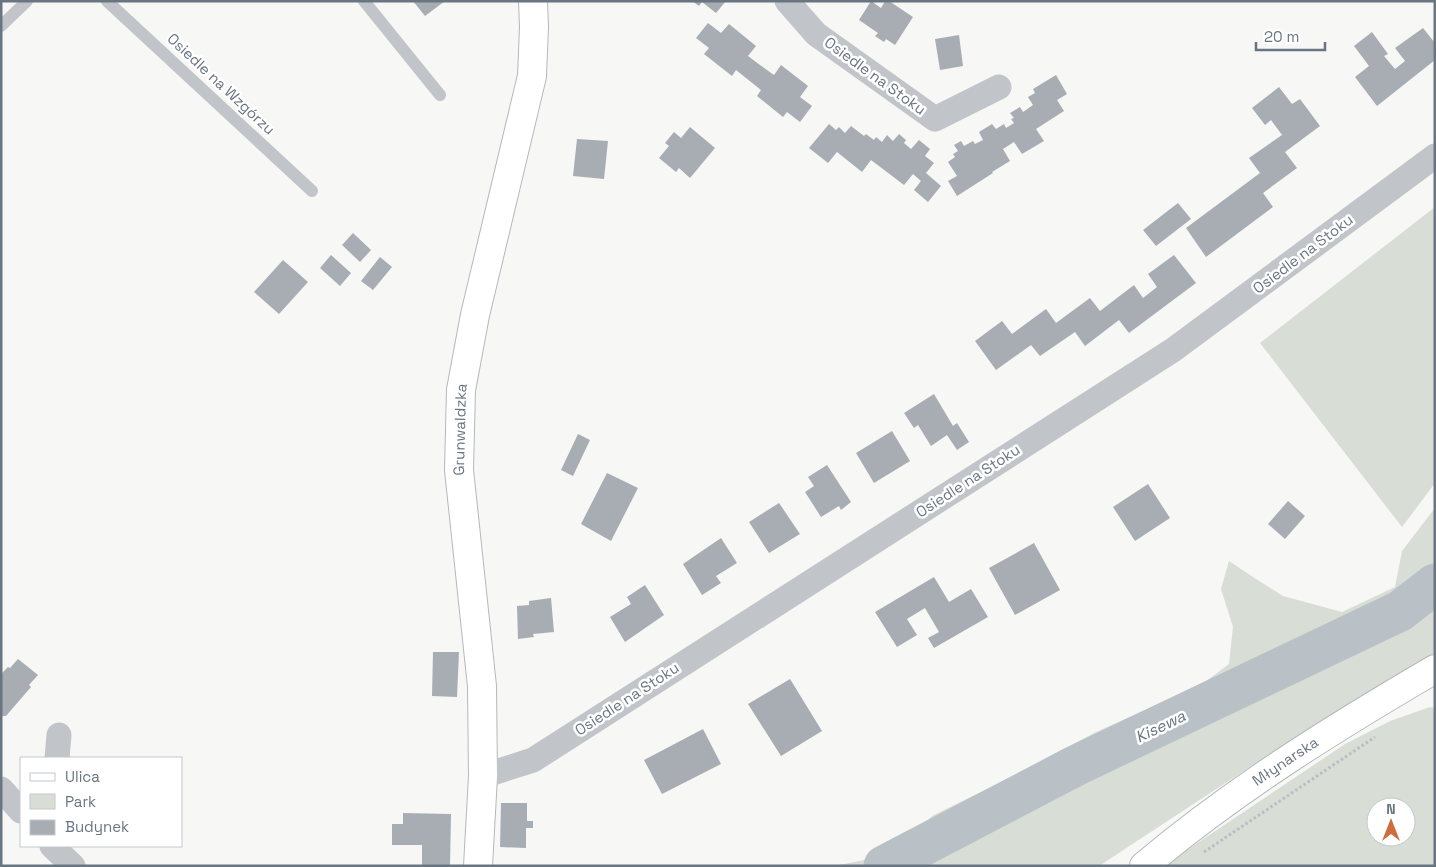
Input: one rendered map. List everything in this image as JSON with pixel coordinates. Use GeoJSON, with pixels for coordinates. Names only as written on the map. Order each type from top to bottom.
{"type":"FeatureCollection","features":[{"type":"Feature","properties":{"kind":"main road","name":"Grunwaldzka"},"geometry":{"type":"LineString","coordinates":[[478,866],[482,776],[482,686],[459,470],[461,390],[475,315],[532,76],[533,1]]}},
{"type":"Feature","properties":{"kind":"main road","name":"Młynarska"},"geometry":{"type":"LineString","coordinates":[[1144,866],[1214,810],[1287,759],[1435,668]]}},
{"type":"Feature","properties":{"kind":"street","name":"Osiedle na Stoku"},"geometry":{"type":"LineString","coordinates":[[787,1],[816,34],[935,119],[999,86]]}},
{"type":"Feature","properties":{"kind":"street","name":"Osiedle na Stoku"},"geometry":{"type":"LineString","coordinates":[[482,776],[533,760],[1172,350],[1435,156]]}},
{"type":"Feature","properties":{"kind":"street"},"geometry":{"type":"LineString","coordinates":[[1,789],[20,810]]}},
{"type":"Feature","properties":{"kind":"street"},"geometry":{"type":"LineString","coordinates":[[53,847],[73,866]]}},
{"type":"Feature","properties":{"kind":"lane"},"geometry":{"type":"LineString","coordinates":[[1,26],[27,1]]}},
{"type":"Feature","properties":{"kind":"lane","name":"Osiedle na Wzgórzu"},"geometry":{"type":"LineString","coordinates":[[107,1],[312,191]]}},
{"type":"Feature","properties":{"kind":"lane"},"geometry":{"type":"LineString","coordinates":[[364,1],[440,94]]}},
{"type":"Feature","properties":{"kind":"path"},"geometry":{"type":"LineString","coordinates":[[1202,854],[1381,732]]}},
{"type":"Feature","properties":{"kind":"green space"},"geometry":{"type":"Polygon","coordinates":[[[1435,207],[1435,483],[1402,527],[1260,343],[1435,207]]]}},
{"type":"Feature","properties":{"kind":"green space"},"geometry":{"type":"Polygon","coordinates":[[[1435,508],[1435,653],[1259,761],[1099,866],[834,866],[874,858],[910,839],[932,816],[1094,733],[1202,684],[1229,664],[1233,627],[1221,589],[1229,561],[1283,596],[1342,612],[1395,587],[1402,551],[1435,508]]]}},
{"type":"Feature","properties":{"kind":"green space"},"geometry":{"type":"Polygon","coordinates":[[[1430,707],[1435,708],[1435,866],[1163,866],[1345,744],[1390,721],[1430,707]]]}},
{"type":"Feature","properties":{"kind":"building"},"geometry":{"type":"Polygon","coordinates":[[[413,1],[445,1],[425,16],[413,1]]]}},
{"type":"Feature","properties":{"kind":"building"},"geometry":{"type":"Polygon","coordinates":[[[692,1],[726,1],[716,13],[702,2],[699,6],[692,1]]]}},
{"type":"Feature","properties":{"kind":"building"},"geometry":{"type":"Polygon","coordinates":[[[871,1],[881,8],[885,1],[889,1],[913,17],[895,45],[886,39],[884,42],[875,36],[878,33],[859,20],[871,1]]]}},
{"type":"Feature","properties":{"kind":"building"},"geometry":{"type":"Polygon","coordinates":[[[708,23],[721,33],[729,24],[756,46],[748,56],[774,75],[781,65],[808,86],[800,97],[812,106],[800,122],[787,112],[783,117],[757,96],[761,90],[736,70],[732,76],[704,54],[709,48],[696,38],[708,23]]]}},
{"type":"Feature","properties":{"kind":"building"},"geometry":{"type":"Polygon","coordinates":[[[1423,28],[1435,43],[1435,60],[1377,106],[1355,77],[1369,66],[1354,46],[1372,32],[1388,54],[1384,56],[1395,69],[1405,61],[1395,48],[1423,28]]]}},
{"type":"Feature","properties":{"kind":"building"},"geometry":{"type":"Polygon","coordinates":[[[959,35],[963,66],[940,70],[935,39],[959,35]]]}},
{"type":"Feature","properties":{"kind":"building"},"geometry":{"type":"Polygon","coordinates":[[[1056,75],[1067,94],[1057,100],[1064,111],[1036,129],[1044,141],[1022,154],[1014,142],[1003,149],[1010,161],[957,196],[948,181],[957,176],[948,162],[955,157],[953,154],[958,151],[954,145],[961,141],[964,146],[973,141],[975,144],[983,140],[979,132],[992,124],[996,129],[1004,124],[1006,128],[1014,123],[1011,119],[1014,118],[1010,113],[1020,107],[1023,112],[1033,105],[1028,97],[1035,93],[1033,89],[1056,75]]]}},
{"type":"Feature","properties":{"kind":"building"},"geometry":{"type":"Polygon","coordinates":[[[1279,87],[1292,104],[1300,99],[1320,126],[1285,152],[1297,168],[1263,193],[1273,207],[1206,257],[1186,228],[1260,173],[1249,158],[1282,135],[1271,120],[1265,125],[1252,108],[1279,87]]]}},
{"type":"Feature","properties":{"kind":"building"},"geometry":{"type":"Polygon","coordinates":[[[829,124],[836,130],[839,127],[845,133],[851,126],[864,136],[866,134],[874,140],[876,137],[882,142],[887,135],[893,141],[899,134],[906,140],[904,143],[911,149],[919,140],[930,149],[925,156],[934,163],[926,173],[941,186],[928,202],[914,190],[921,181],[913,174],[904,185],[871,160],[862,172],[837,152],[828,163],[809,148],[829,124]]]}},
{"type":"Feature","properties":{"kind":"building"},"geometry":{"type":"Polygon","coordinates":[[[690,127],[715,148],[690,178],[679,168],[676,172],[659,158],[669,146],[665,143],[674,132],[681,138],[690,127]]]}},
{"type":"Feature","properties":{"kind":"building"},"geometry":{"type":"Polygon","coordinates":[[[577,139],[608,141],[604,179],[573,176],[577,139]]]}},
{"type":"Feature","properties":{"kind":"building"},"geometry":{"type":"Polygon","coordinates":[[[1178,203],[1191,219],[1156,246],[1143,230],[1178,203]]]}},
{"type":"Feature","properties":{"kind":"building"},"geometry":{"type":"Polygon","coordinates":[[[353,233],[371,250],[360,262],[342,245],[353,233]]]}},
{"type":"Feature","properties":{"kind":"building"},"geometry":{"type":"Polygon","coordinates":[[[331,255],[351,273],[340,286],[320,268],[331,255]]]}},
{"type":"Feature","properties":{"kind":"building"},"geometry":{"type":"Polygon","coordinates":[[[1174,255],[1196,283],[1129,333],[1119,320],[1085,346],[1075,332],[1040,356],[1031,345],[996,370],[975,341],[1002,321],[1012,334],[1046,309],[1056,323],[1090,298],[1100,311],[1134,285],[1143,298],[1157,287],[1148,274],[1174,255]]]}},
{"type":"Feature","properties":{"kind":"building"},"geometry":{"type":"Polygon","coordinates":[[[380,257],[392,267],[373,290],[361,281],[380,257]]]}},
{"type":"Feature","properties":{"kind":"building"},"geometry":{"type":"Polygon","coordinates":[[[283,260],[308,282],[279,314],[254,292],[283,260]]]}},
{"type":"Feature","properties":{"kind":"building"},"geometry":{"type":"Polygon","coordinates":[[[934,394],[953,426],[957,423],[969,442],[957,450],[947,435],[931,446],[918,425],[914,428],[904,413],[934,394]]]}},
{"type":"Feature","properties":{"kind":"building"},"geometry":{"type":"Polygon","coordinates":[[[892,431],[910,461],[874,483],[856,453],[892,431]]]}},
{"type":"Feature","properties":{"kind":"building"},"geometry":{"type":"Polygon","coordinates":[[[578,434],[590,440],[573,476],[561,470],[578,434]]]}},
{"type":"Feature","properties":{"kind":"building"},"geometry":{"type":"Polygon","coordinates":[[[827,465],[851,502],[841,510],[839,506],[821,517],[805,492],[814,486],[808,477],[827,465]]]}},
{"type":"Feature","properties":{"kind":"building"},"geometry":{"type":"Polygon","coordinates":[[[607,473],[638,488],[611,541],[581,524],[607,473]]]}},
{"type":"Feature","properties":{"kind":"building"},"geometry":{"type":"Polygon","coordinates":[[[1148,484],[1170,518],[1135,541],[1113,507],[1148,484]]]}},
{"type":"Feature","properties":{"kind":"building"},"geometry":{"type":"Polygon","coordinates":[[[1288,501],[1305,516],[1285,539],[1268,524],[1288,501]]]}},
{"type":"Feature","properties":{"kind":"building"},"geometry":{"type":"Polygon","coordinates":[[[779,503],[800,534],[769,553],[749,522],[779,503]]]}},
{"type":"Feature","properties":{"kind":"building"},"geometry":{"type":"Polygon","coordinates":[[[721,538],[737,563],[716,576],[721,583],[702,595],[683,564],[721,538]]]}},
{"type":"Feature","properties":{"kind":"building"},"geometry":{"type":"Polygon","coordinates":[[[1034,543],[1060,590],[1015,615],[989,568],[1034,543]]]}},
{"type":"Feature","properties":{"kind":"building"},"geometry":{"type":"Polygon","coordinates":[[[934,577],[949,602],[971,589],[988,617],[934,648],[928,638],[939,632],[925,608],[907,619],[917,635],[897,647],[875,612],[934,577]]]}},
{"type":"Feature","properties":{"kind":"building"},"geometry":{"type":"Polygon","coordinates":[[[645,585],[664,615],[625,642],[610,617],[631,604],[627,597],[645,585]]]}},
{"type":"Feature","properties":{"kind":"building"},"geometry":{"type":"Polygon","coordinates":[[[551,598],[554,632],[533,634],[534,637],[518,639],[517,606],[529,605],[529,601],[551,598]]]}},
{"type":"Feature","properties":{"kind":"building"},"geometry":{"type":"Polygon","coordinates":[[[433,652],[459,652],[457,697],[432,696],[433,652]]]}},
{"type":"Feature","properties":{"kind":"building"},"geometry":{"type":"Polygon","coordinates":[[[18,659],[38,675],[29,685],[31,687],[6,716],[1,716],[1,674],[18,659]]]}},
{"type":"Feature","properties":{"kind":"building"},"geometry":{"type":"Polygon","coordinates":[[[790,679],[822,731],[781,756],[748,704],[790,679]]]}},
{"type":"Feature","properties":{"kind":"building"},"geometry":{"type":"Polygon","coordinates":[[[703,729],[721,764],[662,794],[644,760],[703,729]]]}},
{"type":"Feature","properties":{"kind":"building"},"geometry":{"type":"Polygon","coordinates":[[[501,803],[527,803],[527,821],[533,821],[533,828],[526,828],[526,848],[500,847],[501,803]]]}},
{"type":"Feature","properties":{"kind":"building"},"geometry":{"type":"Polygon","coordinates":[[[403,813],[451,814],[450,866],[422,866],[422,845],[392,845],[392,824],[403,824],[403,813]]]}},
{"type":"Feature","properties":{"kind":"waterway","name":"Kisewa"},"geometry":{"type":"LineString","coordinates":[[884,866],[1075,766],[1400,611],[1435,584]]}}]}
